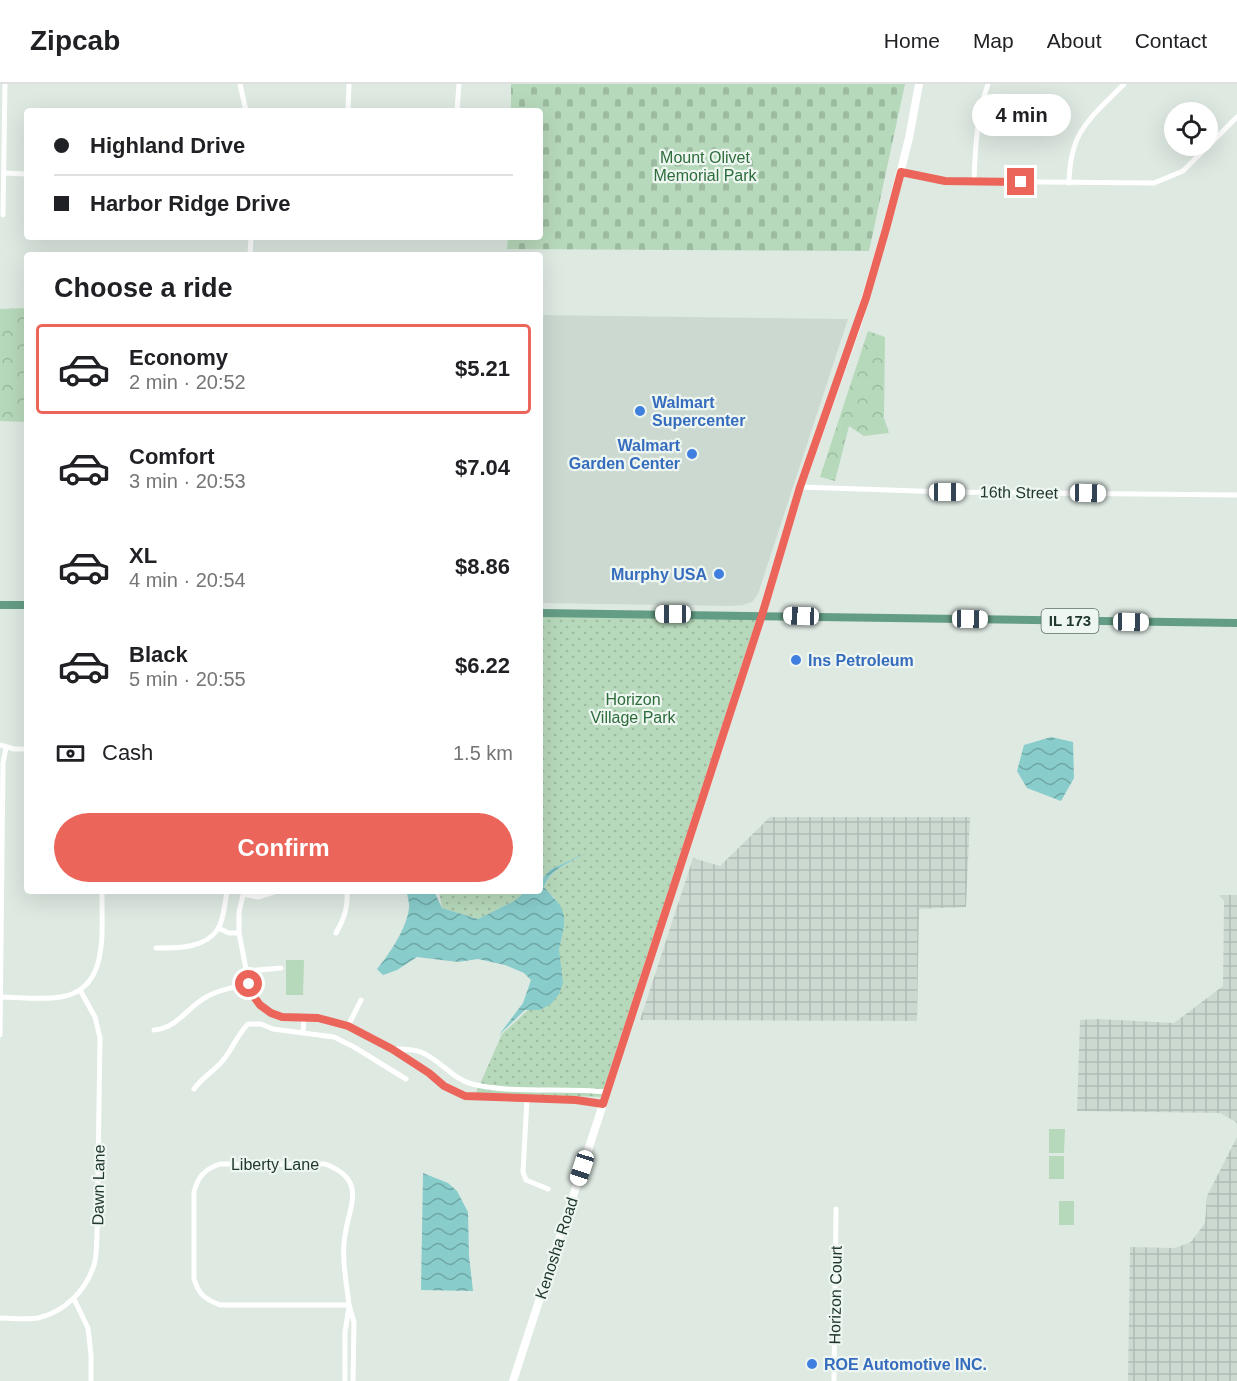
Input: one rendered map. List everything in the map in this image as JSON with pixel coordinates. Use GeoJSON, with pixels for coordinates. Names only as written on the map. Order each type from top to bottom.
{"type":"FeatureCollection","features":[{"type":"Feature","properties":{"kind":"main road"},"geometry":{"type":"LineString","coordinates":[[0,605],[24,605]]}},
{"type":"Feature","properties":{"kind":"main road","name":"IL 173"},"geometry":{"type":"LineString","coordinates":[[543,613],[1237,623]]}},
{"type":"Feature","properties":{"kind":"street"},"geometry":{"type":"LineString","coordinates":[[3,215],[5,84]]}},
{"type":"Feature","properties":{"kind":"street"},"geometry":{"type":"LineString","coordinates":[[240,84],[245,108]]}},
{"type":"Feature","properties":{"kind":"street"},"geometry":{"type":"LineString","coordinates":[[348,108],[349,84]]}},
{"type":"Feature","properties":{"kind":"street"},"geometry":{"type":"LineString","coordinates":[[457,108],[459,84]]}},
{"type":"Feature","properties":{"kind":"street","name":"Kenosha Road"},"geometry":{"type":"LineString","coordinates":[[513,1381],[762,615],[800,487],[862,309],[901,172],[919,84]]}},
{"type":"Feature","properties":{"kind":"street"},"geometry":{"type":"LineString","coordinates":[[974,182],[975,148],[988,84]]}},
{"type":"Feature","properties":{"kind":"street"},"geometry":{"type":"LineString","coordinates":[[1069,183],[1069,162],[1076,139],[1087,122],[1124,84]]}},
{"type":"Feature","properties":{"kind":"street"},"geometry":{"type":"LineString","coordinates":[[901,172],[945,181],[1154,183],[1163,181],[1188,166],[1237,117]]}},
{"type":"Feature","properties":{"kind":"street"},"geometry":{"type":"LineString","coordinates":[[4,173],[24,174]]}},
{"type":"Feature","properties":{"kind":"street","name":"16th Street"},"geometry":{"type":"LineString","coordinates":[[800,487],[947,492],[1237,495]]}},
{"type":"Feature","properties":{"kind":"street"},"geometry":{"type":"LineString","coordinates":[[0,1035],[3,746],[24,749]]}},
{"type":"Feature","properties":{"kind":"street"},"geometry":{"type":"LineString","coordinates":[[0,997],[62,997],[80,990],[93,976],[100,961],[102,894]]}},
{"type":"Feature","properties":{"kind":"street"},"geometry":{"type":"LineString","coordinates":[[156,948],[181,948],[209,939],[219,928],[226,894]]}},
{"type":"Feature","properties":{"kind":"street"},"geometry":{"type":"LineString","coordinates":[[243,894],[239,912],[239,933],[249,984],[256,1000],[271,1013],[282,1017],[318,1018],[348,1026],[392,1049],[429,1073],[444,1086],[465,1096],[576,1100],[603,1104]]}},
{"type":"Feature","properties":{"kind":"street"},"geometry":{"type":"LineString","coordinates":[[249,894],[258,897],[268,894]]}},
{"type":"Feature","properties":{"kind":"street"},"geometry":{"type":"LineString","coordinates":[[336,933],[344,920],[348,906],[347,894]]}},
{"type":"Feature","properties":{"kind":"street"},"geometry":{"type":"LineString","coordinates":[[219,928],[229,933],[239,933]]}},
{"type":"Feature","properties":{"kind":"street"},"geometry":{"type":"LineString","coordinates":[[247,971],[281,968]]}},
{"type":"Feature","properties":{"kind":"street"},"geometry":{"type":"LineString","coordinates":[[154,1030],[175,1024],[208,996],[249,984]]}},
{"type":"Feature","properties":{"kind":"street","name":"Dawn Lane"},"geometry":{"type":"LineString","coordinates":[[0,1318],[40,1317],[74,1299],[92,1272],[95,1262],[98,1237],[100,1038],[95,1017],[80,990]]}},
{"type":"Feature","properties":{"kind":"street"},"geometry":{"type":"LineString","coordinates":[[348,1026],[361,1000]]}},
{"type":"Feature","properties":{"kind":"street"},"geometry":{"type":"LineString","coordinates":[[303,1017],[303,1033]]}},
{"type":"Feature","properties":{"kind":"street"},"geometry":{"type":"LineString","coordinates":[[194,1089],[201,1078],[225,1059],[238,1034],[248,1024],[261,1024],[273,1029],[334,1037],[406,1079]]}},
{"type":"Feature","properties":{"kind":"street"},"geometry":{"type":"LineString","coordinates":[[392,1049],[413,1049],[423,1053],[454,1075],[474,1085],[606,1092]]}},
{"type":"Feature","properties":{"kind":"street"},"geometry":{"type":"LineString","coordinates":[[527,1098],[523,1172],[526,1180],[548,1188]]}},
{"type":"Feature","properties":{"kind":"street","name":"Liberty Lane"},"geometry":{"type":"LineString","coordinates":[[349,1305],[220,1305],[204,1298],[197,1290],[194,1280],[194,1192],[197,1180],[207,1169],[220,1164],[325,1164],[339,1169],[350,1180],[354,1194],[344,1242],[349,1305],[354,1322],[353,1381]]}},
{"type":"Feature","properties":{"kind":"street","name":"Horizon Court"},"geometry":{"type":"LineString","coordinates":[[834,1381],[836,1209]]}},
{"type":"Feature","properties":{"kind":"street"},"geometry":{"type":"LineString","coordinates":[[74,1299],[88,1328],[91,1381]]}},
{"type":"Feature","properties":{"kind":"street","name":"Liberty Lane"},"geometry":{"type":"LineString","coordinates":[[345,1381],[345,1332],[349,1305]]}},
{"type":"Feature","properties":{"kind":"shaded area"},"geometry":{"type":"Polygon","coordinates":[[[543,315],[848,319],[758,594],[752,602],[731,606],[543,603],[543,315]]]}},
{"type":"Feature","properties":{"kind":"shaded area"},"geometry":{"type":"Polygon","coordinates":[[[770,817],[970,817],[966,907],[919,909],[917,1021],[640,1020],[693,858],[720,866],[770,817]]]}},
{"type":"Feature","properties":{"kind":"shaded area"},"geometry":{"type":"Polygon","coordinates":[[[1219,895],[1237,895],[1237,1125],[1236,1122],[1220,1113],[1077,1111],[1080,1020],[1174,1023],[1223,986],[1224,901],[1219,895]]]}},
{"type":"Feature","properties":{"kind":"shaded area"},"geometry":{"type":"Polygon","coordinates":[[[1237,1137],[1237,1381],[1128,1381],[1130,1247],[1175,1248],[1191,1242],[1205,1223],[1207,1196],[1237,1137]]]}},
{"type":"Feature","properties":{"kind":"green space","name":"Mount Olivet Memorial Park"},"geometry":{"type":"Polygon","coordinates":[[[511,84],[905,84],[869,251],[507,249],[508,240],[543,240],[543,108],[511,108],[511,84]]]}},
{"type":"Feature","properties":{"kind":"green space"},"geometry":{"type":"Polygon","coordinates":[[[24,308],[24,422],[0,421],[0,309],[24,308]]]}},
{"type":"Feature","properties":{"kind":"green space"},"geometry":{"type":"Polygon","coordinates":[[[868,331],[885,337],[884,418],[889,433],[864,436],[849,426],[835,481],[820,477],[868,331]]]}},
{"type":"Feature","properties":{"kind":"green space","name":"Horizon Village Park"},"geometry":{"type":"Polygon","coordinates":[[[543,612],[762,615],[605,1097],[476,1093],[502,1034],[528,1010],[540,1010],[564,927],[554,897],[544,888],[555,872],[583,855],[551,869],[543,878],[543,612]]]}},
{"type":"Feature","properties":{"kind":"green space"},"geometry":{"type":"Polygon","coordinates":[[[440,894],[522,894],[514,901],[478,919],[442,908],[440,894]]]}},
{"type":"Feature","properties":{"kind":"green space"},"geometry":{"type":"Polygon","coordinates":[[[286,960],[304,960],[303,995],[286,995],[286,960]]]}},
{"type":"Feature","properties":{"kind":"green space"},"geometry":{"type":"Polygon","coordinates":[[[1049,1129],[1065,1129],[1064,1153],[1049,1153],[1049,1129]]]}},
{"type":"Feature","properties":{"kind":"green space"},"geometry":{"type":"Polygon","coordinates":[[[1049,1156],[1064,1156],[1064,1179],[1049,1179],[1049,1156]]]}},
{"type":"Feature","properties":{"kind":"green space"},"geometry":{"type":"Polygon","coordinates":[[[1059,1201],[1074,1201],[1074,1225],[1059,1225],[1059,1201]]]}},
{"type":"Feature","properties":{"kind":"water"},"geometry":{"type":"Polygon","coordinates":[[[1051,737],[1073,742],[1074,778],[1061,801],[1027,788],[1017,771],[1024,745],[1051,737]]]}},
{"type":"Feature","properties":{"kind":"water"},"geometry":{"type":"Polygon","coordinates":[[[587,853],[556,871],[544,887],[560,905],[564,915],[559,950],[563,983],[559,994],[551,1004],[540,1010],[525,1010],[499,1035],[523,1003],[531,980],[524,973],[505,965],[478,959],[458,962],[417,957],[397,970],[383,975],[377,969],[393,947],[406,921],[409,905],[407,894],[435,894],[442,908],[478,919],[514,901],[522,894],[543,894],[543,878],[551,869],[587,853]]]}},
{"type":"Feature","properties":{"kind":"water"},"geometry":{"type":"Polygon","coordinates":[[[423,1173],[448,1183],[457,1191],[468,1212],[473,1291],[421,1290],[423,1173]]]}},
{"type":"Feature","properties":{"kind":"place","name":"Walmart Supercenter"},"geometry":{"type":"Point","coordinates":[640,411]}},
{"type":"Feature","properties":{"kind":"place","name":"Walmart Garden Center"},"geometry":{"type":"Point","coordinates":[692,454]}},
{"type":"Feature","properties":{"kind":"place","name":"Murphy USA"},"geometry":{"type":"Point","coordinates":[719,574]}},
{"type":"Feature","properties":{"kind":"place","name":"Ins Petroleum"},"geometry":{"type":"Point","coordinates":[796,660]}},
{"type":"Feature","properties":{"kind":"place","name":"ROE Automotive INC."},"geometry":{"type":"Point","coordinates":[812,1364]}},
{"type":"Feature","properties":{"kind":"route"},"geometry":{"type":"LineString","coordinates":[[249,984],[252,994],[260,1005],[271,1013],[282,1017],[318,1018],[348,1026],[392,1049],[429,1073],[444,1086],[465,1096],[576,1100],[603,1104],[762,615],[800,487],[866,298],[901,172],[945,181],[1021,182]]}}]}
